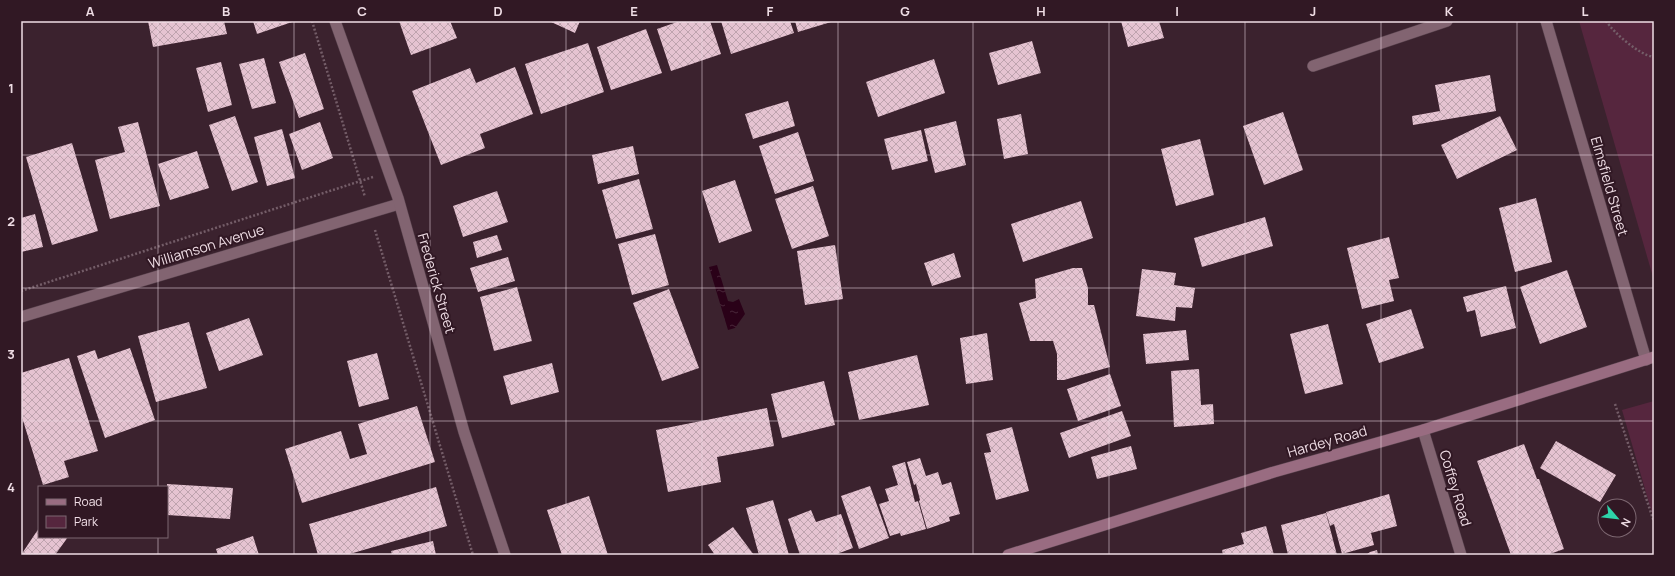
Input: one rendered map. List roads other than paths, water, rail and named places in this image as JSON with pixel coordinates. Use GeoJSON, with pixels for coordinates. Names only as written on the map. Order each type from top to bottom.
{"type":"FeatureCollection","features":[{"type":"Feature","properties":{"kind":"main road","name":"Hardey Road"},"geometry":{"type":"LineString","coordinates":[[1008,555],[1274,472],[1423,430],[1650,358]]}},
{"type":"Feature","properties":{"kind":"street","name":"Frederick Street"},"geometry":{"type":"LineString","coordinates":[[335,21],[389,172],[464,432],[505,555]]}},
{"type":"Feature","properties":{"kind":"street"},"geometry":{"type":"LineString","coordinates":[[1313,66],[1447,21]]}},
{"type":"Feature","properties":{"kind":"street","name":"Elmsfield Street"},"geometry":{"type":"LineString","coordinates":[[1546,21],[1650,358]]}},
{"type":"Feature","properties":{"kind":"street","name":"Williamson Avenue"},"geometry":{"type":"LineString","coordinates":[[21,317],[399,204]]}},
{"type":"Feature","properties":{"kind":"street","name":"Coffey Road"},"geometry":{"type":"LineString","coordinates":[[1423,430],[1461,555]]}},
{"type":"Feature","properties":{"kind":"water"},"geometry":{"type":"Polygon","coordinates":[[[717,265],[728,301],[733,302],[739,299],[745,314],[735,328],[728,330],[709,267],[717,265]]]}}]}
